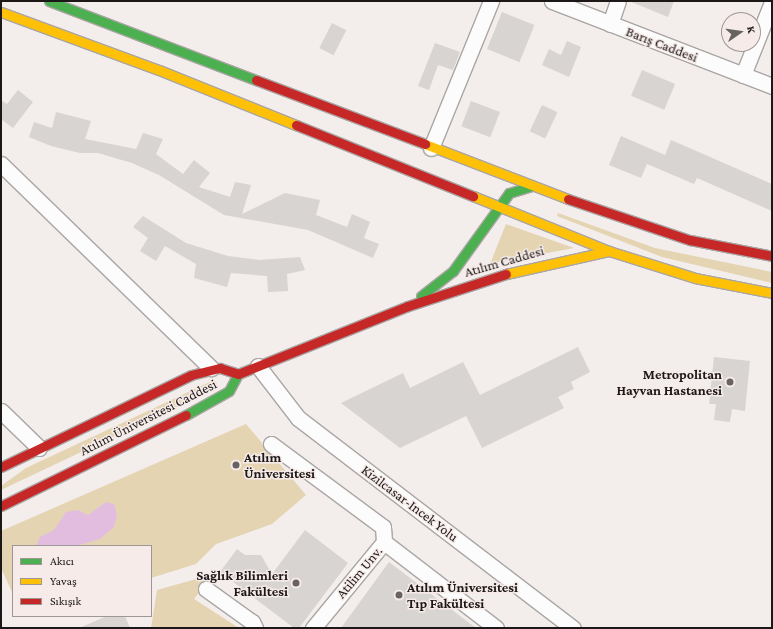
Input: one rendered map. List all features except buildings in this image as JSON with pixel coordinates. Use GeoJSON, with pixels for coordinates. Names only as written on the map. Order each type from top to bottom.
{"type":"FeatureCollection","features":[{"type":"Feature","properties":{"kind":"main road"},"geometry":{"type":"LineString","coordinates":[[49,1],[532,186],[684,238],[772,256]]}},
{"type":"Feature","properties":{"kind":"main road"},"geometry":{"type":"LineString","coordinates":[[1,12],[159,70],[498,208],[609,251],[688,276],[772,293]]}},
{"type":"Feature","properties":{"kind":"main road","name":"Atılım Caddesi"},"geometry":{"type":"LineString","coordinates":[[408,306],[452,271],[474,246],[509,193],[532,186]]}},
{"type":"Feature","properties":{"kind":"main road","name":"Atılım Caddesi"},"geometry":{"type":"LineString","coordinates":[[238,374],[408,306],[496,276],[609,251]]}},
{"type":"Feature","properties":{"kind":"main road","name":"Atılım Üniversitesi Caddesi"},"geometry":{"type":"LineString","coordinates":[[1,467],[176,381],[211,368],[220,368],[238,374],[229,391],[209,403],[1,506]]}},
{"type":"Feature","properties":{"kind":"street"},"geometry":{"type":"LineString","coordinates":[[431,148],[491,1]]}},
{"type":"Feature","properties":{"kind":"street","name":"Barış Caddesi"},"geometry":{"type":"LineString","coordinates":[[552,1],[772,86]]}},
{"type":"Feature","properties":{"kind":"street"},"geometry":{"type":"LineString","coordinates":[[610,24],[618,1]]}},
{"type":"Feature","properties":{"kind":"street"},"geometry":{"type":"LineString","coordinates":[[744,75],[772,2]]}},
{"type":"Feature","properties":{"kind":"street"},"geometry":{"type":"LineString","coordinates":[[1,164],[211,368]]}},
{"type":"Feature","properties":{"kind":"street","name":"Kizilcasar-Incek Yolu"},"geometry":{"type":"LineString","coordinates":[[258,366],[298,418],[573,628]]}},
{"type":"Feature","properties":{"kind":"street"},"geometry":{"type":"LineString","coordinates":[[1,411],[40,448]]}},
{"type":"Feature","properties":{"kind":"street","name":"Atilim Unv."},"geometry":{"type":"LineString","coordinates":[[271,444],[382,527],[384,542],[313,628]]}},
{"type":"Feature","properties":{"kind":"street"},"geometry":{"type":"LineString","coordinates":[[384,542],[496,628]]}},
{"type":"Feature","properties":{"kind":"street"},"geometry":{"type":"LineString","coordinates":[[206,589],[252,622],[255,628]]}},
{"type":"Feature","properties":{"kind":"shaded area"},"geometry":{"type":"Polygon","coordinates":[[[558,213],[655,248],[772,272],[772,283],[662,257],[557,216],[558,213]]]}},
{"type":"Feature","properties":{"kind":"shaded area"},"geometry":{"type":"Polygon","coordinates":[[[506,224],[574,248],[490,264],[506,224]]]}},
{"type":"Feature","properties":{"kind":"shaded area"},"geometry":{"type":"Polygon","coordinates":[[[214,380],[217,384],[214,389],[1,490],[1,486],[26,468],[214,380]]]}},
{"type":"Feature","properties":{"kind":"shaded area"},"geometry":{"type":"Polygon","coordinates":[[[246,424],[306,495],[272,524],[216,544],[196,564],[152,578],[152,545],[12,545],[12,592],[1,568],[1,531],[246,424]]]}},
{"type":"Feature","properties":{"kind":"shaded area"},"geometry":{"type":"Polygon","coordinates":[[[106,502],[114,504],[117,515],[114,527],[100,539],[79,545],[36,545],[40,537],[54,530],[66,512],[78,510],[88,515],[106,502]]]}},
{"type":"Feature","properties":{"kind":"shaded area"},"geometry":{"type":"Polygon","coordinates":[[[214,574],[194,599],[239,628],[151,628],[157,590],[214,574]]]}},
{"type":"Feature","properties":{"kind":"traffic: fast"},"geometry":{"type":"LineString","coordinates":[[49,1],[256,80]]}},
{"type":"Feature","properties":{"kind":"traffic: fast"},"geometry":{"type":"LineString","coordinates":[[421,296],[453,271],[509,193],[532,186]]}},
{"type":"Feature","properties":{"kind":"traffic: fast"},"geometry":{"type":"LineString","coordinates":[[186,415],[229,391],[238,374]]}},
{"type":"Feature","properties":{"kind":"traffic: slow"},"geometry":{"type":"LineString","coordinates":[[1,12],[159,70],[296,125]]}},
{"type":"Feature","properties":{"kind":"traffic: slow"},"geometry":{"type":"LineString","coordinates":[[425,144],[568,199]]}},
{"type":"Feature","properties":{"kind":"traffic: slow"},"geometry":{"type":"LineString","coordinates":[[473,196],[609,251],[695,278],[772,293]]}},
{"type":"Feature","properties":{"kind":"traffic: slow"},"geometry":{"type":"LineString","coordinates":[[506,274],[609,251]]}},
{"type":"Feature","properties":{"kind":"traffic: jam"},"geometry":{"type":"LineString","coordinates":[[256,80],[425,144]]}},
{"type":"Feature","properties":{"kind":"traffic: jam"},"geometry":{"type":"LineString","coordinates":[[296,125],[473,196]]}},
{"type":"Feature","properties":{"kind":"traffic: jam"},"geometry":{"type":"LineString","coordinates":[[568,199],[690,240],[772,256]]}},
{"type":"Feature","properties":{"kind":"traffic: jam"},"geometry":{"type":"LineString","coordinates":[[238,374],[408,306],[506,274]]}},
{"type":"Feature","properties":{"kind":"traffic: jam"},"geometry":{"type":"LineString","coordinates":[[1,467],[191,375],[220,368],[238,374]]}},
{"type":"Feature","properties":{"kind":"traffic: jam"},"geometry":{"type":"LineString","coordinates":[[1,506],[186,415]]}},
{"type":"Feature","properties":{"kind":"place","name":"Metropolitan Hayvan Hastanesi"},"geometry":{"type":"Point","coordinates":[730,382]}},
{"type":"Feature","properties":{"kind":"place","name":"Atılım Üniversitesi"},"geometry":{"type":"Point","coordinates":[236,465]}},
{"type":"Feature","properties":{"kind":"place","name":"Sağlık Bilimleri Fakültesi"},"geometry":{"type":"Point","coordinates":[296,583]}},
{"type":"Feature","properties":{"kind":"place","name":"Atılım Üniversitesi Tıp Fakültesi"},"geometry":{"type":"Point","coordinates":[399,595]}}]}
